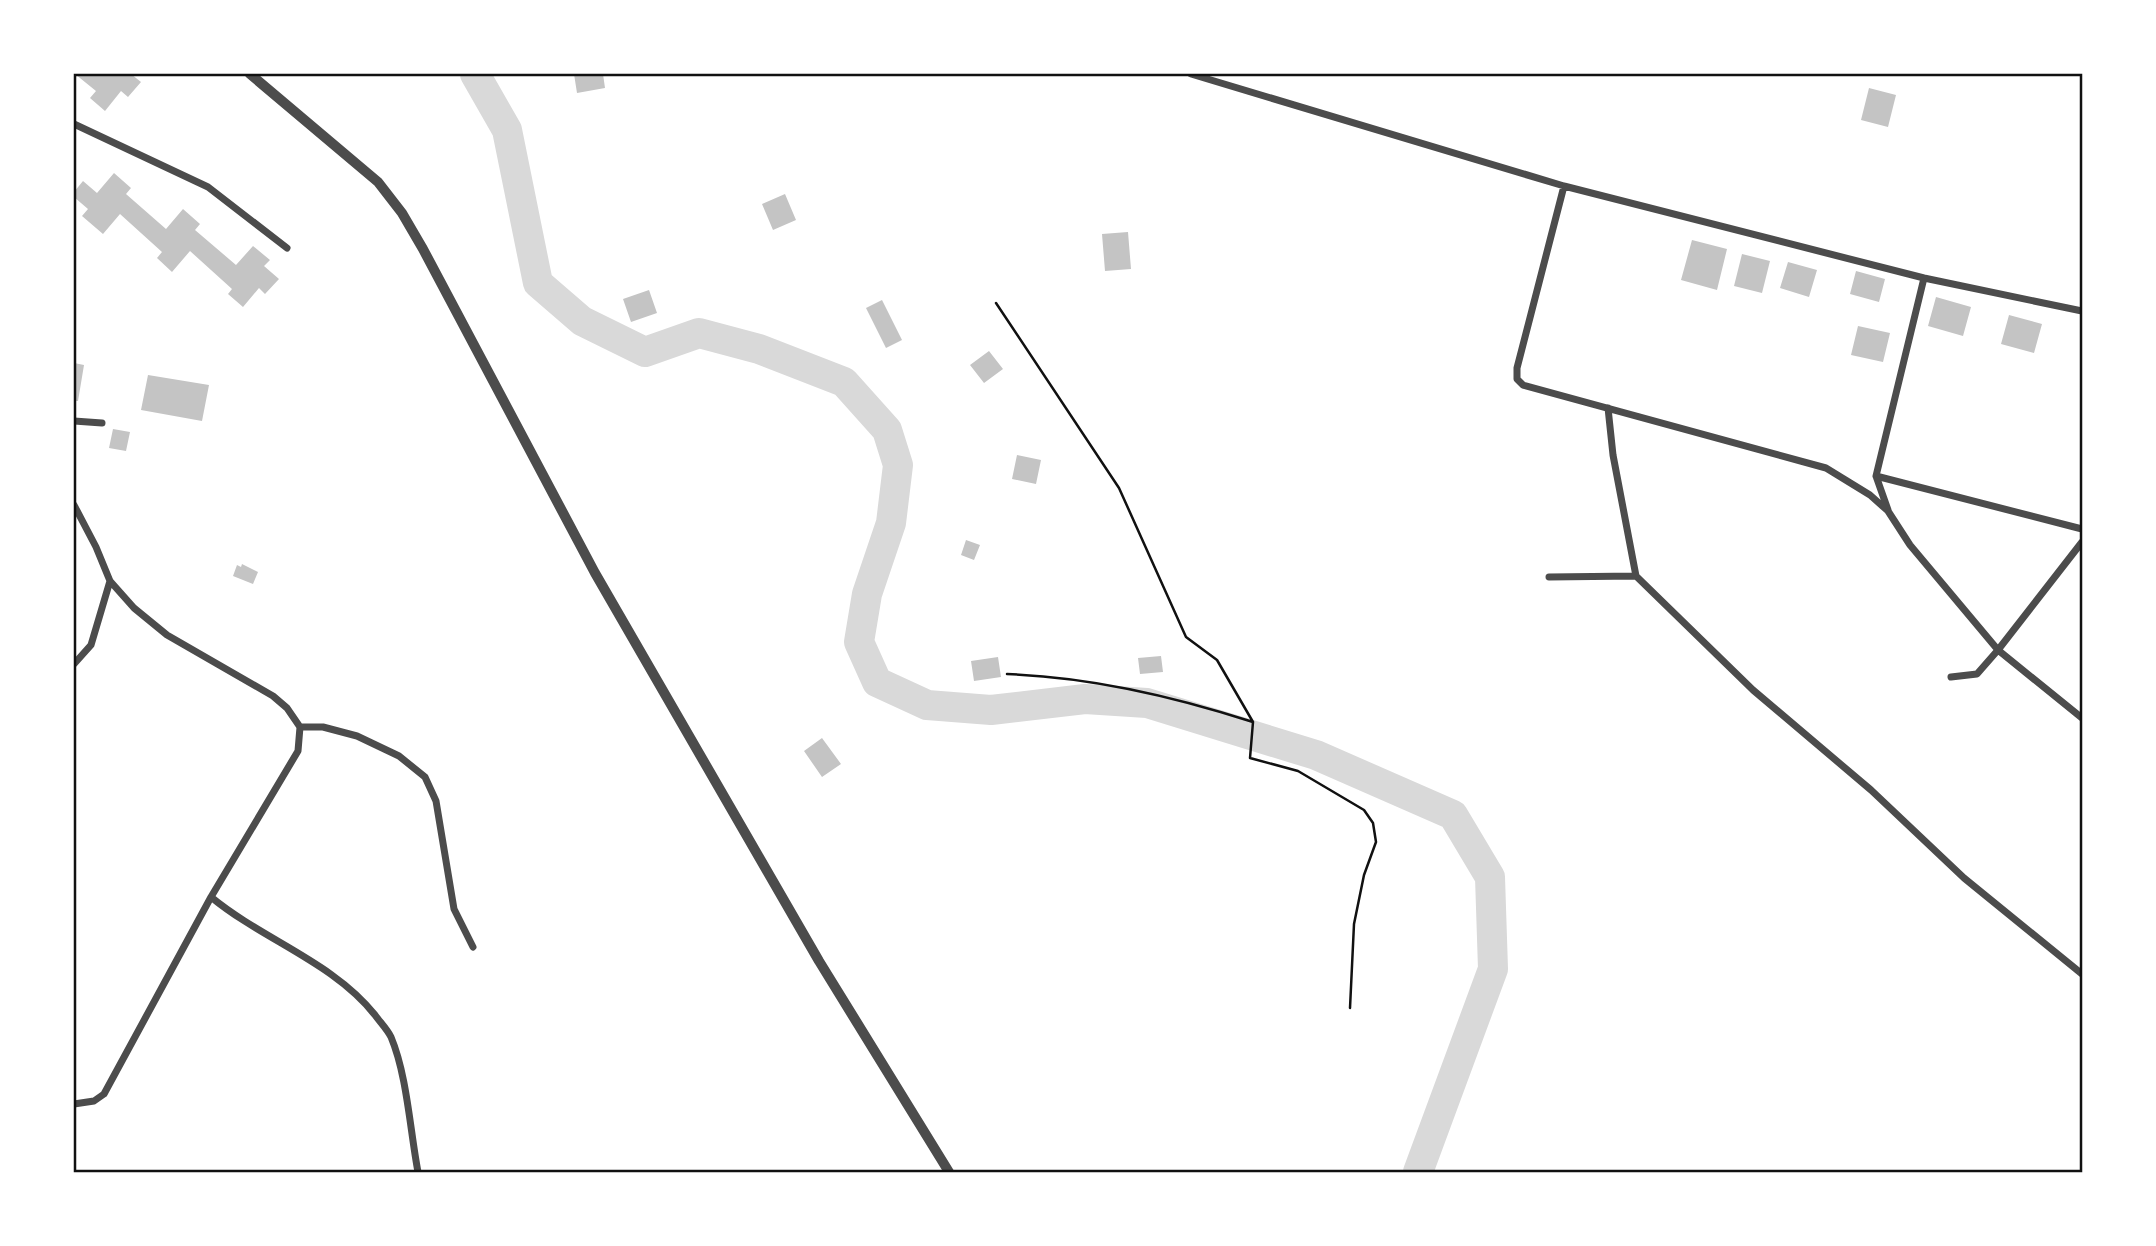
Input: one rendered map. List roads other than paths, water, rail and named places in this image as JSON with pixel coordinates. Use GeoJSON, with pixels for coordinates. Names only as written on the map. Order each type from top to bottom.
{"type":"FeatureCollection","features":[{"type":"Feature","properties":{"kind":"street"},"geometry":{"type":"LineString","coordinates":[[250,74],[378,182],[402,213],[595,573],[819,961],[949,1172]]}},
{"type":"Feature","properties":{"kind":"street"},"geometry":{"type":"LineString","coordinates":[[1191,74],[1564,186],[1924,278],[2082,311]]}},
{"type":"Feature","properties":{"kind":"street"},"geometry":{"type":"LineString","coordinates":[[74,124],[208,187],[287,248]]}},
{"type":"Feature","properties":{"kind":"street"},"geometry":{"type":"LineString","coordinates":[[1564,186],[1517,368],[1517,379],[1523,385],[1826,468],[1870,495],[1888,511],[1925,563],[1998,650],[2082,718]]}},
{"type":"Feature","properties":{"kind":"street"},"geometry":{"type":"LineString","coordinates":[[1888,511],[1877,477],[1924,278]]}},
{"type":"Feature","properties":{"kind":"street"},"geometry":{"type":"LineString","coordinates":[[1608,408],[1613,455],[1636,576],[1754,690],[1871,790],[1965,878],[2082,974]]}},
{"type":"Feature","properties":{"kind":"street"},"geometry":{"type":"LineString","coordinates":[[74,421],[102,423]]}},
{"type":"Feature","properties":{"kind":"street"},"geometry":{"type":"LineString","coordinates":[[1877,477],[2082,529]]}},
{"type":"Feature","properties":{"kind":"street"},"geometry":{"type":"LineString","coordinates":[[74,505],[110,581],[134,608],[167,635],[273,696],[295,717],[300,727],[298,751],[211,897],[104,1094],[93,1101],[74,1104]]}},
{"type":"Feature","properties":{"kind":"street"},"geometry":{"type":"LineString","coordinates":[[1951,677],[1977,674],[2082,542]]}},
{"type":"Feature","properties":{"kind":"street"},"geometry":{"type":"LineString","coordinates":[[1549,577],[1636,576]]}},
{"type":"Feature","properties":{"kind":"street"},"geometry":{"type":"LineString","coordinates":[[74,664],[91,645],[110,581]]}},
{"type":"Feature","properties":{"kind":"street"},"geometry":{"type":"LineString","coordinates":[[300,727],[323,727],[357,736],[399,756],[425,777],[436,801],[454,909],[473,947]]}},
{"type":"Feature","properties":{"kind":"street"},"geometry":{"type":"LineString","coordinates":[[211,897],[234,916],[337,978],[366,1004],[389,1034],[401,1065],[418,1172]]}},
{"type":"Feature","properties":{"kind":"waterway"},"geometry":{"type":"LineString","coordinates":[[475,74],[507,130],[538,283],[582,321],[645,352],[699,333],[759,349],[844,382],[887,430],[898,465],[891,523],[867,594],[859,642],[877,682],[927,705],[991,710],[1085,699],[1147,703],[1316,755],[1453,815],[1490,877],[1493,969],[1418,1172]]}}]}
